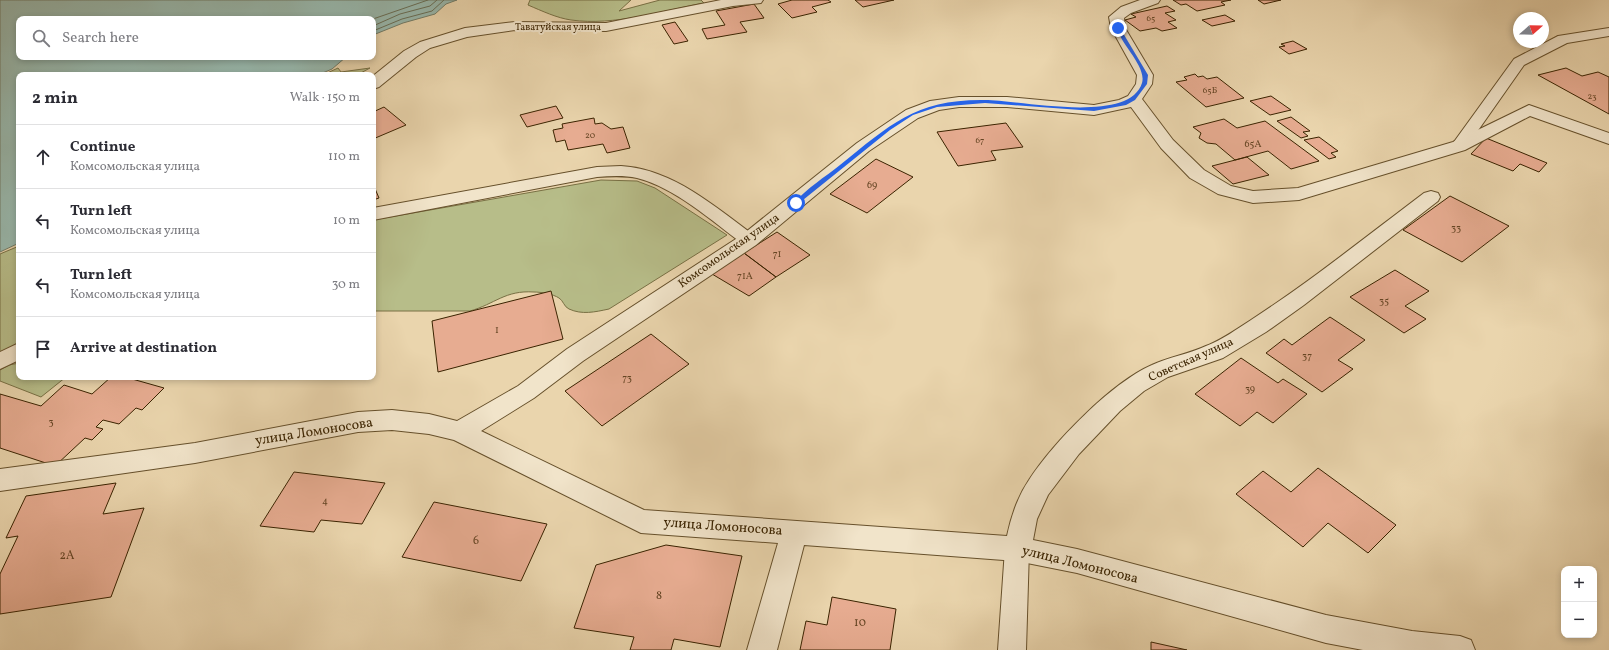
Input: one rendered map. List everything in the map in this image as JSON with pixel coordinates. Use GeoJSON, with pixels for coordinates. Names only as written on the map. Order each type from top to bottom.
{"type":"FeatureCollection","features":[{"type":"Feature","properties":{"kind":"street","name":"Таватуйская улица"},"geometry":{"type":"LineString","coordinates":[[376,82],[410,54],[425,45],[465,33],[515,26],[606,27],[733,2],[756,0]]}},
{"type":"Feature","properties":{"kind":"street"},"geometry":{"type":"LineString","coordinates":[[1153,0],[1126,10],[1116,17],[1118,28],[1145,75],[1144,84],[1134,99],[1166,144],[1197,174],[1225,190],[1253,197],[1298,194],[1459,146],[1529,110],[1609,139]]}},
{"type":"Feature","properties":{"kind":"street","name":"Комсомольская улица"},"geometry":{"type":"LineString","coordinates":[[460,432],[526,392],[575,355],[749,240],[888,129],[912,114],[930,107],[959,102],[985,101],[1094,110],[1124,104],[1134,99]]}},
{"type":"Feature","properties":{"kind":"street","name":"Советская улица"},"geometry":{"type":"LineString","coordinates":[[1017,549],[1024,519],[1038,488],[1070,447],[1112,404],[1136,385],[1160,371],[1215,352],[1258,326],[1296,300],[1432,197]]}},
{"type":"Feature","properties":{"kind":"street","name":"улица Ломоносова"},"geometry":{"type":"LineString","coordinates":[[0,480],[195,453],[358,422],[392,420],[430,424],[460,432],[641,521],[1017,549],[1077,561],[1326,629],[1412,645],[1460,650]]}},
{"type":"Feature","properties":{"kind":"street"},"geometry":{"type":"LineString","coordinates":[[762,650],[794,533]]}},
{"type":"Feature","properties":{"kind":"lane"},"geometry":{"type":"LineString","coordinates":[[1459,146],[1519,62],[1563,39],[1609,32]]}},
{"type":"Feature","properties":{"kind":"lane"},"geometry":{"type":"LineString","coordinates":[[376,213],[597,172],[624,171],[645,175],[668,184],[749,240]]}},
{"type":"Feature","properties":{"kind":"lane"},"geometry":{"type":"LineString","coordinates":[[0,361],[16,353]]}},
{"type":"Feature","properties":{"kind":"lane"},"geometry":{"type":"LineString","coordinates":[[1012,650],[1017,549]]}},
{"type":"Feature","properties":{"kind":"green space"},"geometry":{"type":"Polygon","coordinates":[[[530,0],[631,0],[619,11],[660,0],[701,0],[704,3],[638,17],[604,21],[588,21],[571,20],[550,14],[528,5],[530,0]]]}},
{"type":"Feature","properties":{"kind":"green space"},"geometry":{"type":"Polygon","coordinates":[[[338,68],[341,72],[329,72],[338,68]]]}},
{"type":"Feature","properties":{"kind":"green space"},"geometry":{"type":"Polygon","coordinates":[[[370,68],[363,72],[341,72],[370,68]]]}},
{"type":"Feature","properties":{"kind":"green space"},"geometry":{"type":"Polygon","coordinates":[[[601,180],[637,181],[655,188],[727,235],[609,309],[594,312],[574,311],[567,308],[560,299],[554,295],[540,292],[524,292],[508,295],[470,311],[376,311],[376,219],[601,180]]]}},
{"type":"Feature","properties":{"kind":"green space"},"geometry":{"type":"Polygon","coordinates":[[[16,247],[16,347],[0,355],[0,254],[16,247]]]}},
{"type":"Feature","properties":{"kind":"green space"},"geometry":{"type":"Polygon","coordinates":[[[16,364],[16,380],[62,380],[41,397],[0,381],[0,370],[9,365],[16,364]]]}},
{"type":"Feature","properties":{"kind":"water"},"geometry":{"type":"Polygon","coordinates":[[[0,0],[457,0],[446,4],[435,14],[403,23],[376,34],[376,16],[16,16],[16,60],[342,60],[332,69],[325,72],[16,72],[16,244],[0,252],[0,0]]]}},
{"type":"Feature","properties":{"kind":"building"},"geometry":{"type":"Polygon","coordinates":[[[792,0],[828,0],[831,2],[812,7],[817,12],[792,18],[778,4],[792,0]]]}},
{"type":"Feature","properties":{"kind":"building"},"geometry":{"type":"Polygon","coordinates":[[[855,0],[894,0],[863,7],[855,0]]]}},
{"type":"Feature","properties":{"kind":"building"},"geometry":{"type":"Polygon","coordinates":[[[1173,0],[1231,0],[1221,2],[1225,5],[1197,11],[1186,4],[1181,5],[1173,0]]]}},
{"type":"Feature","properties":{"kind":"building"},"geometry":{"type":"Polygon","coordinates":[[[1258,0],[1281,0],[1264,4],[1258,0]]]}},
{"type":"Feature","properties":{"kind":"building"},"geometry":{"type":"Polygon","coordinates":[[[754,4],[764,18],[740,22],[747,32],[707,39],[702,29],[725,25],[716,11],[754,4]]]}},
{"type":"Feature","properties":{"kind":"building"},"geometry":{"type":"Polygon","coordinates":[[[1167,6],[1175,11],[1165,13],[1176,20],[1168,22],[1177,28],[1162,31],[1156,28],[1140,31],[1125,20],[1136,17],[1131,14],[1167,6]]]}},
{"type":"Feature","properties":{"kind":"building"},"geometry":{"type":"Polygon","coordinates":[[[1225,15],[1235,21],[1212,26],[1202,20],[1225,15]]]}},
{"type":"Feature","properties":{"kind":"building"},"geometry":{"type":"Polygon","coordinates":[[[675,22],[688,41],[674,44],[662,25],[675,22]]]}},
{"type":"Feature","properties":{"kind":"building"},"geometry":{"type":"Polygon","coordinates":[[[1293,41],[1307,49],[1289,54],[1279,47],[1285,46],[1281,44],[1293,41]]]}},
{"type":"Feature","properties":{"kind":"building"},"geometry":{"type":"Polygon","coordinates":[[[1566,68],[1582,76],[1598,72],[1609,77],[1609,114],[1538,75],[1566,68]]]}},
{"type":"Feature","properties":{"kind":"building"},"geometry":{"type":"Polygon","coordinates":[[[1195,74],[1198,77],[1203,76],[1207,79],[1217,77],[1244,98],[1206,107],[1176,82],[1187,80],[1184,77],[1195,74]]]}},
{"type":"Feature","properties":{"kind":"building"},"geometry":{"type":"Polygon","coordinates":[[[1271,96],[1291,110],[1270,115],[1250,101],[1271,96]]]}},
{"type":"Feature","properties":{"kind":"building"},"geometry":{"type":"Polygon","coordinates":[[[556,106],[563,118],[527,127],[520,115],[556,106]]]}},
{"type":"Feature","properties":{"kind":"building"},"geometry":{"type":"Polygon","coordinates":[[[384,107],[406,125],[376,138],[376,111],[384,107]]]}},
{"type":"Feature","properties":{"kind":"building"},"geometry":{"type":"Polygon","coordinates":[[[1291,117],[1310,131],[1303,132],[1308,136],[1301,138],[1277,121],[1291,117]]]}},
{"type":"Feature","properties":{"kind":"building"},"geometry":{"type":"Polygon","coordinates":[[[594,118],[595,124],[602,123],[611,129],[623,127],[630,148],[607,153],[603,144],[568,150],[565,140],[556,142],[553,130],[563,128],[562,124],[594,118]]]}},
{"type":"Feature","properties":{"kind":"building"},"geometry":{"type":"Polygon","coordinates":[[[1224,119],[1237,128],[1265,121],[1319,161],[1291,169],[1268,151],[1235,160],[1216,144],[1207,143],[1199,138],[1201,133],[1193,127],[1224,119]]]}},
{"type":"Feature","properties":{"kind":"building"},"geometry":{"type":"Polygon","coordinates":[[[1006,123],[1023,147],[991,151],[996,160],[958,166],[937,132],[1006,123]]]}},
{"type":"Feature","properties":{"kind":"building"},"geometry":{"type":"Polygon","coordinates":[[[1319,137],[1338,151],[1331,153],[1336,157],[1329,159],[1304,140],[1319,137]]]}},
{"type":"Feature","properties":{"kind":"building"},"geometry":{"type":"Polygon","coordinates":[[[1486,138],[1547,163],[1539,172],[1520,164],[1513,171],[1471,154],[1486,138]]]}},
{"type":"Feature","properties":{"kind":"building"},"geometry":{"type":"Polygon","coordinates":[[[1247,157],[1269,175],[1233,184],[1212,166],[1247,157]]]}},
{"type":"Feature","properties":{"kind":"building"},"geometry":{"type":"Polygon","coordinates":[[[876,159],[913,177],[867,213],[830,194],[876,159]]]}},
{"type":"Feature","properties":{"kind":"building"},"geometry":{"type":"Polygon","coordinates":[[[376,191],[379,198],[376,199],[376,191]]]}},
{"type":"Feature","properties":{"kind":"building"},"geometry":{"type":"Polygon","coordinates":[[[1450,196],[1509,226],[1462,262],[1403,230],[1450,196]]]}},
{"type":"Feature","properties":{"kind":"building"},"geometry":{"type":"Polygon","coordinates":[[[777,232],[810,255],[776,277],[744,253],[777,232]]]}},
{"type":"Feature","properties":{"kind":"building"},"geometry":{"type":"Polygon","coordinates":[[[744,253],[776,277],[749,296],[712,274],[744,253]]]}},
{"type":"Feature","properties":{"kind":"building"},"geometry":{"type":"Polygon","coordinates":[[[1395,270],[1429,291],[1405,306],[1426,319],[1404,333],[1350,297],[1395,270]]]}},
{"type":"Feature","properties":{"kind":"building"},"geometry":{"type":"Polygon","coordinates":[[[551,291],[563,339],[438,372],[432,321],[551,291]]]}},
{"type":"Feature","properties":{"kind":"building"},"geometry":{"type":"Polygon","coordinates":[[[1330,317],[1365,340],[1338,360],[1353,369],[1322,392],[1266,353],[1284,339],[1292,345],[1330,317]]]}},
{"type":"Feature","properties":{"kind":"building"},"geometry":{"type":"Polygon","coordinates":[[[651,334],[689,364],[602,426],[565,391],[651,334]]]}},
{"type":"Feature","properties":{"kind":"building"},"geometry":{"type":"Polygon","coordinates":[[[1241,358],[1278,383],[1283,379],[1307,394],[1273,423],[1257,412],[1240,426],[1195,394],[1241,358]]]}},
{"type":"Feature","properties":{"kind":"building"},"geometry":{"type":"Polygon","coordinates":[[[108,380],[136,380],[164,388],[142,410],[136,408],[119,424],[103,420],[96,427],[103,429],[92,440],[85,438],[55,466],[0,448],[0,394],[41,406],[64,385],[92,394],[108,380]]]}},
{"type":"Feature","properties":{"kind":"building"},"geometry":{"type":"Polygon","coordinates":[[[1318,468],[1396,525],[1368,553],[1328,523],[1303,547],[1236,494],[1263,471],[1291,492],[1318,468]]]}},
{"type":"Feature","properties":{"kind":"building"},"geometry":{"type":"Polygon","coordinates":[[[294,472],[385,483],[362,524],[321,520],[314,532],[260,526],[294,472]]]}},
{"type":"Feature","properties":{"kind":"building"},"geometry":{"type":"Polygon","coordinates":[[[116,483],[103,514],[144,508],[111,597],[0,614],[0,574],[18,536],[6,538],[26,496],[116,483]]]}},
{"type":"Feature","properties":{"kind":"building"},"geometry":{"type":"Polygon","coordinates":[[[434,502],[547,524],[521,581],[402,557],[434,502]]]}},
{"type":"Feature","properties":{"kind":"building"},"geometry":{"type":"Polygon","coordinates":[[[666,545],[742,556],[720,647],[674,639],[671,650],[630,650],[634,637],[574,628],[596,565],[666,545]]]}},
{"type":"Feature","properties":{"kind":"building"},"geometry":{"type":"Polygon","coordinates":[[[832,597],[896,609],[890,650],[800,650],[806,621],[827,625],[832,597]]]}},
{"type":"Feature","properties":{"kind":"building"},"geometry":{"type":"Polygon","coordinates":[[[1151,642],[1187,650],[1151,650],[1151,642]]]}},
{"type":"Feature","properties":{"kind":"route"},"geometry":{"type":"LineString","coordinates":[[796,203],[863,147],[888,129],[912,114],[936,105],[985,101],[1094,110],[1124,104],[1134,99],[1144,84],[1145,75],[1140,62],[1118,28]]}}]}
